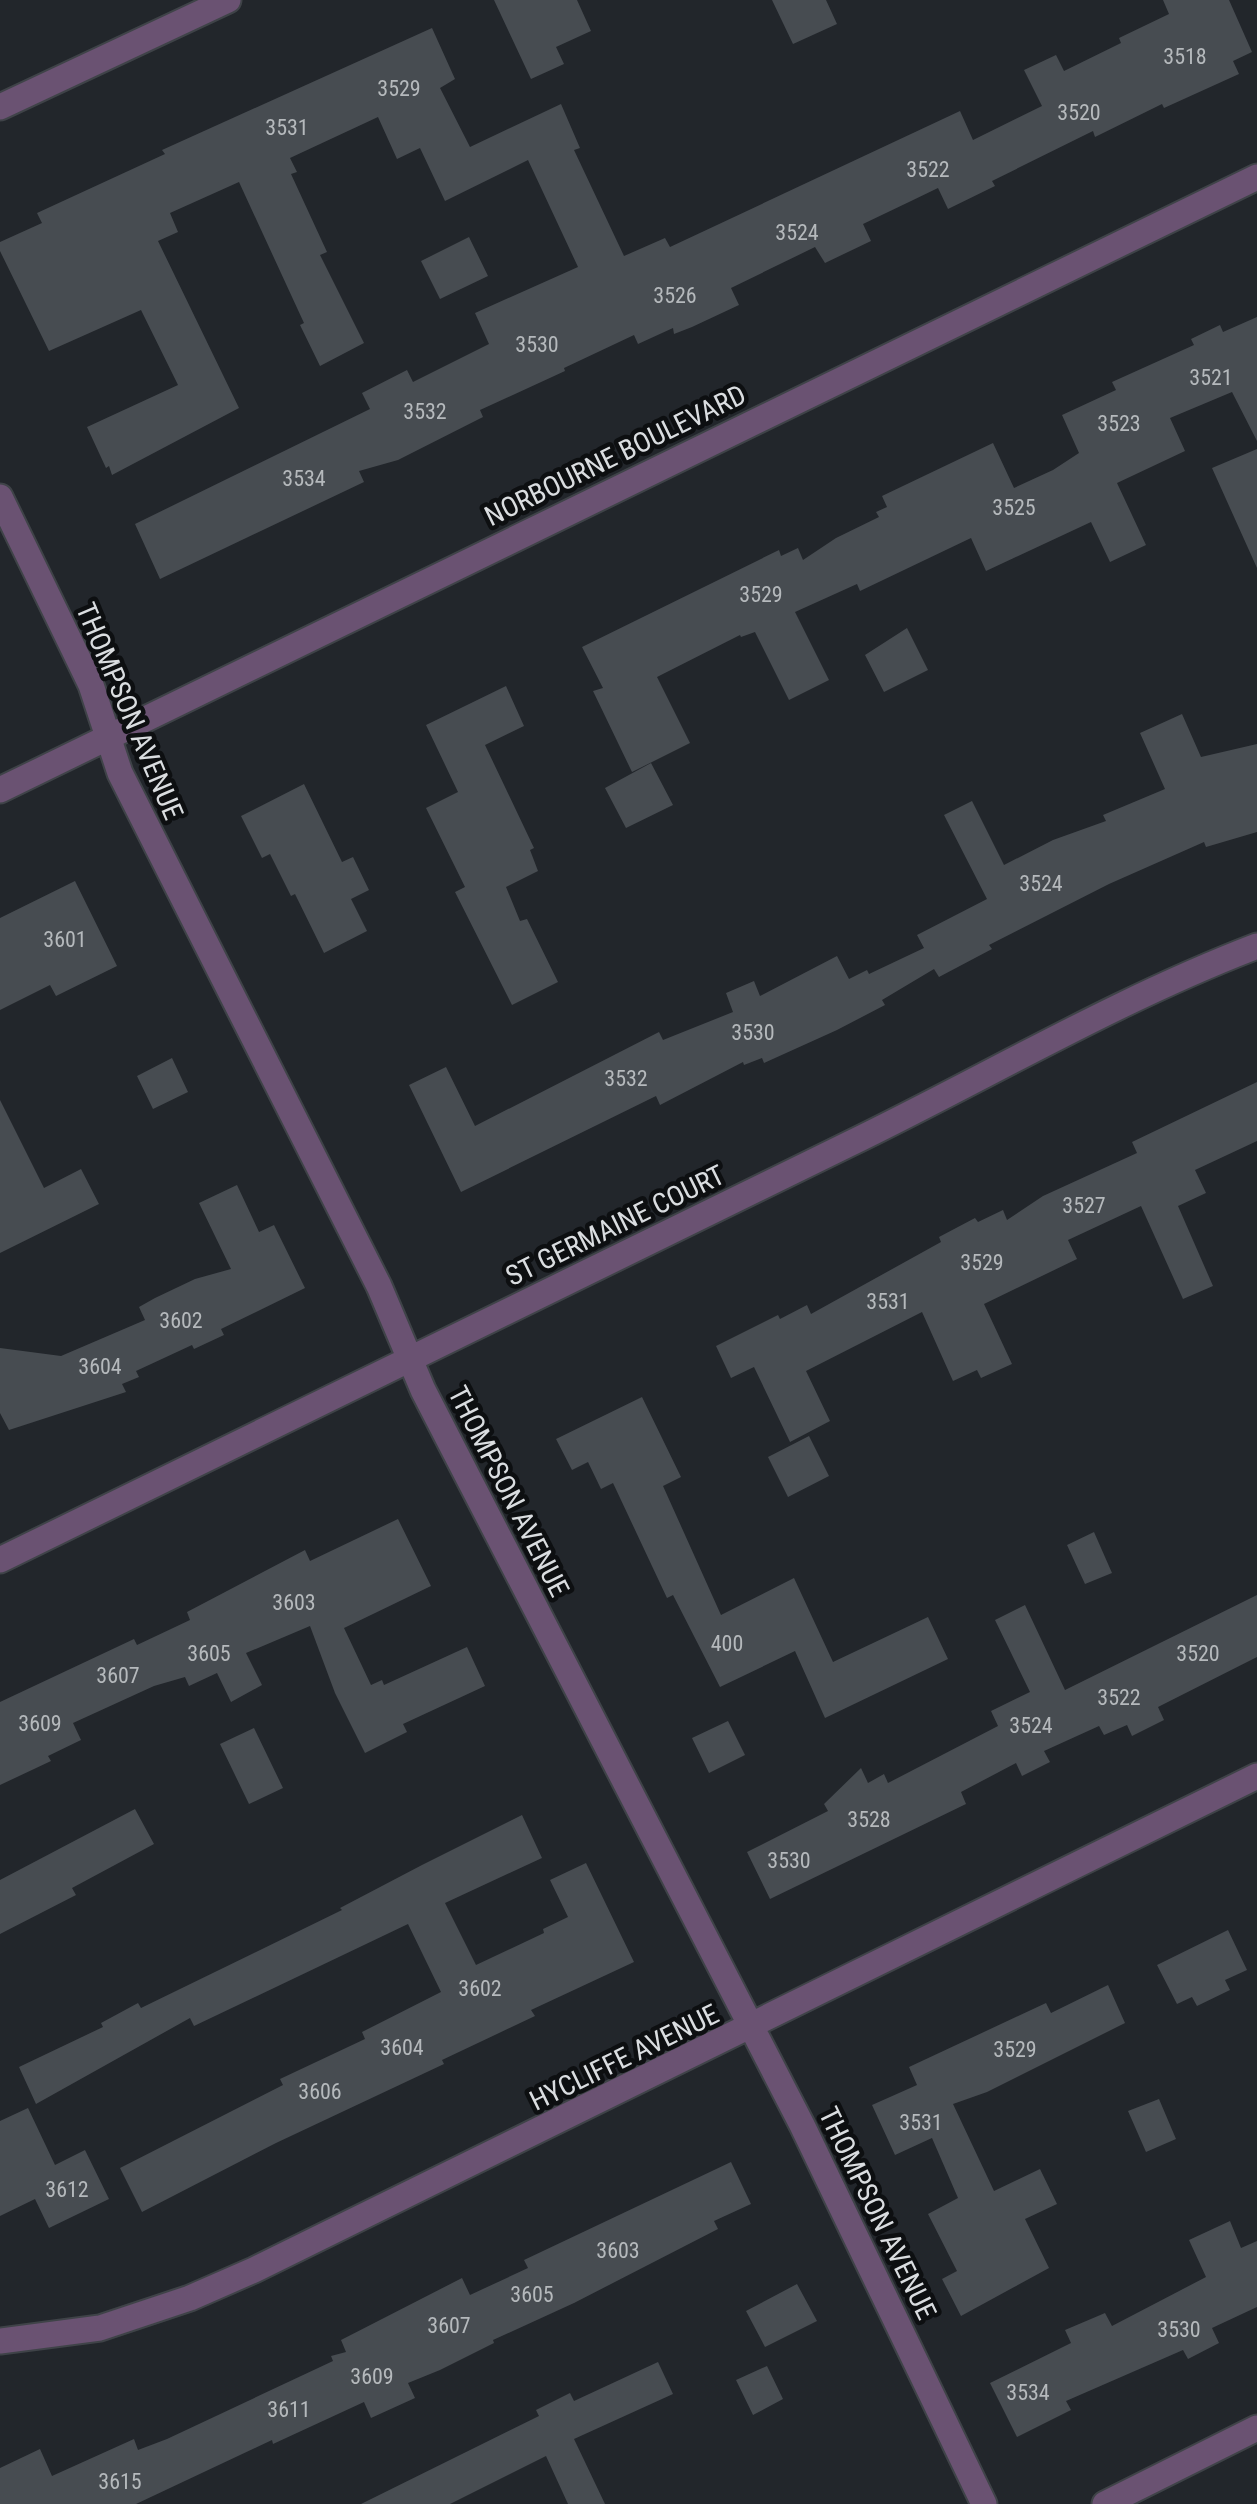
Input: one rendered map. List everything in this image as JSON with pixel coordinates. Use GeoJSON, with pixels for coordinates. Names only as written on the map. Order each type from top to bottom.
{"type":"FeatureCollection","features":[{"type":"Feature","properties":{"kind":"street"},"geometry":{"type":"LineString","coordinates":[[0,107],[228,0]]}},
{"type":"Feature","properties":{"kind":"street","name":"NORBOURNE BOULEVARD"},"geometry":{"type":"LineString","coordinates":[[0,790],[1257,177]]}},
{"type":"Feature","properties":{"kind":"street","name":"THOMPSON AVENUE"},"geometry":{"type":"LineString","coordinates":[[0,497],[91,685],[120,773],[379,1286],[424,1390],[802,2125],[984,2504]]}},
{"type":"Feature","properties":{"kind":"street","name":"ST GERMAINE COURT"},"geometry":{"type":"LineString","coordinates":[[0,1560],[1139,998],[1257,946]]}},
{"type":"Feature","properties":{"kind":"street","name":"HYCLIFFE AVENUE"},"geometry":{"type":"LineString","coordinates":[[0,2341],[100,2328],[190,2298],[254,2270],[1257,1776]]}},
{"type":"Feature","properties":{"kind":"street"},"geometry":{"type":"LineString","coordinates":[[1105,2504],[1257,2428]]}},
{"type":"Feature","properties":{"kind":"building"},"geometry":{"type":"Polygon","coordinates":[[[494,0],[577,0],[591,31],[556,47],[564,64],[531,79],[494,0]]]}},
{"type":"Feature","properties":{"kind":"building"},"geometry":{"type":"Polygon","coordinates":[[[772,0],[826,0],[837,24],[793,44],[772,0]]]}},
{"type":"Feature","properties":{"kind":"building"},"geometry":{"type":"Polygon","coordinates":[[[1163,0],[1229,0],[1252,52],[1233,61],[1239,74],[1164,108],[1162,104],[1095,137],[1093,131],[992,181],[995,186],[948,209],[938,188],[863,224],[871,241],[825,263],[815,247],[731,288],[739,305],[674,334],[673,328],[638,344],[634,335],[564,368],[565,371],[480,410],[483,417],[398,460],[359,471],[364,482],[160,579],[135,524],[370,409],[362,393],[407,370],[413,382],[489,344],[475,313],[578,267],[528,160],[445,201],[420,148],[397,159],[378,117],[290,158],[297,172],[291,174],[327,252],[320,255],[364,343],[320,366],[239,182],[170,213],[178,232],[158,241],[239,408],[112,475],[87,427],[178,385],[141,310],[49,351],[0,251],[0,242],[42,223],[37,213],[165,154],[162,150],[432,28],[455,79],[440,88],[470,147],[561,104],[580,148],[574,150],[624,256],[665,238],[670,247],[960,111],[973,140],[1042,106],[1024,70],[1056,55],[1064,71],[1121,43],[1119,38],[1169,14],[1163,0]]]}},
{"type":"Feature","properties":{"kind":"building"},"geometry":{"type":"Polygon","coordinates":[[[469,237],[488,276],[440,299],[421,261],[469,237]]]}},
{"type":"Feature","properties":{"kind":"building"},"geometry":{"type":"Polygon","coordinates":[[[1257,317],[1257,441],[1232,392],[1170,418],[1185,451],[1117,483],[1146,545],[1110,562],[1091,522],[986,571],[971,538],[860,591],[857,584],[795,612],[829,680],[789,700],[755,632],[740,635],[657,677],[690,743],[632,772],[593,691],[603,688],[582,647],[779,550],[781,556],[798,548],[803,560],[879,517],[876,512],[887,507],[882,496],[993,443],[1014,488],[1053,470],[1079,453],[1062,415],[1116,390],[1112,382],[1194,345],[1191,339],[1220,325],[1223,332],[1257,317]]]}},
{"type":"Feature","properties":{"kind":"building"},"geometry":{"type":"Polygon","coordinates":[[[1257,449],[1257,568],[1212,468],[1257,449]]]}},
{"type":"Feature","properties":{"kind":"building"},"geometry":{"type":"Polygon","coordinates":[[[907,628],[928,670],[884,692],[865,655],[907,628]]]}},
{"type":"Feature","properties":{"kind":"building"},"geometry":{"type":"Polygon","coordinates":[[[506,686],[524,726],[485,745],[534,848],[530,850],[538,871],[506,887],[520,921],[527,919],[558,982],[512,1005],[455,892],[465,887],[426,808],[458,792],[426,725],[506,686]]]}},
{"type":"Feature","properties":{"kind":"building"},"geometry":{"type":"Polygon","coordinates":[[[1182,714],[1201,757],[1257,744],[1257,832],[1206,847],[1204,842],[1109,884],[989,945],[992,949],[939,977],[934,969],[882,1000],[885,1005],[837,1030],[764,1063],[762,1058],[744,1065],[743,1062],[660,1105],[656,1096],[461,1192],[409,1085],[446,1067],[475,1126],[659,1032],[663,1040],[733,1012],[726,993],[754,981],[760,996],[837,956],[849,979],[867,970],[869,974],[924,948],[917,935],[987,899],[944,815],[972,801],[1004,865],[1053,840],[1106,821],[1103,815],[1165,789],[1140,733],[1182,714]]]}},
{"type":"Feature","properties":{"kind":"building"},"geometry":{"type":"Polygon","coordinates":[[[651,763],[673,805],[626,828],[605,788],[651,763]]]}},
{"type":"Feature","properties":{"kind":"building"},"geometry":{"type":"Polygon","coordinates":[[[304,784],[342,862],[353,857],[369,890],[351,899],[367,931],[324,953],[295,894],[291,896],[270,854],[262,858],[241,816],[304,784]]]}},
{"type":"Feature","properties":{"kind":"building"},"geometry":{"type":"Polygon","coordinates":[[[75,881],[117,966],[56,996],[50,985],[0,1010],[0,918],[75,881]]]}},
{"type":"Feature","properties":{"kind":"building"},"geometry":{"type":"Polygon","coordinates":[[[172,1058],[188,1092],[153,1109],[137,1076],[172,1058]]]}},
{"type":"Feature","properties":{"kind":"building"},"geometry":{"type":"Polygon","coordinates":[[[1257,1082],[1257,1141],[1195,1170],[1206,1193],[1178,1206],[1213,1286],[1183,1299],[1141,1206],[1068,1240],[1077,1259],[984,1304],[1012,1364],[981,1378],[977,1370],[953,1381],[922,1312],[806,1371],[830,1421],[790,1442],[754,1367],[731,1378],[716,1346],[807,1305],[811,1314],[941,1242],[939,1237],[975,1218],[978,1222],[1003,1210],[1007,1220],[1043,1196],[1137,1153],[1132,1142],[1257,1082]]]}},
{"type":"Feature","properties":{"kind":"building"},"geometry":{"type":"Polygon","coordinates":[[[0,1100],[44,1188],[81,1169],[99,1204],[0,1253],[0,1100]]]}},
{"type":"Feature","properties":{"kind":"building"},"geometry":{"type":"Polygon","coordinates":[[[237,1185],[259,1232],[274,1225],[305,1288],[221,1329],[224,1335],[136,1371],[139,1377],[122,1384],[126,1392],[9,1430],[0,1413],[0,1348],[61,1356],[145,1320],[139,1307],[155,1298],[195,1279],[231,1269],[199,1203],[237,1185]]]}},
{"type":"Feature","properties":{"kind":"building"},"geometry":{"type":"Polygon","coordinates":[[[642,1397],[681,1477],[663,1486],[721,1615],[794,1578],[833,1662],[928,1617],[948,1659],[825,1718],[795,1651],[720,1687],[673,1595],[667,1598],[613,1483],[601,1489],[588,1462],[572,1470],[556,1439],[642,1397]]]}},
{"type":"Feature","properties":{"kind":"building"},"geometry":{"type":"Polygon","coordinates":[[[809,1436],[829,1476],[788,1497],[768,1457],[809,1436]]]}},
{"type":"Feature","properties":{"kind":"building"},"geometry":{"type":"Polygon","coordinates":[[[398,1519],[431,1586],[344,1628],[371,1685],[382,1680],[384,1685],[467,1647],[485,1686],[403,1724],[407,1732],[365,1753],[335,1693],[310,1626],[246,1653],[262,1685],[231,1702],[217,1673],[189,1686],[185,1677],[154,1686],[73,1723],[81,1740],[48,1756],[51,1761],[0,1785],[0,1702],[134,1639],[137,1645],[190,1620],[187,1612],[305,1550],[310,1561],[398,1519]]]}},
{"type":"Feature","properties":{"kind":"building"},"geometry":{"type":"Polygon","coordinates":[[[1094,1532],[1112,1573],[1085,1584],[1067,1545],[1094,1532]]]}},
{"type":"Feature","properties":{"kind":"building"},"geometry":{"type":"Polygon","coordinates":[[[1257,1595],[1257,1657],[1158,1707],[1164,1720],[1132,1736],[1127,1725],[1104,1735],[1099,1726],[1044,1751],[1050,1762],[1022,1776],[1016,1763],[961,1792],[966,1804],[770,1899],[747,1852],[828,1811],[824,1804],[861,1768],[868,1783],[884,1774],[888,1783],[998,1726],[991,1711],[1030,1692],[995,1620],[1025,1605],[1065,1690],[1257,1595]]]}},
{"type":"Feature","properties":{"kind":"building"},"geometry":{"type":"Polygon","coordinates":[[[728,1721],[745,1755],[709,1773],[692,1738],[728,1721]]]}},
{"type":"Feature","properties":{"kind":"building"},"geometry":{"type":"Polygon","coordinates":[[[254,1728],[283,1788],[249,1804],[220,1744],[254,1728]]]}},
{"type":"Feature","properties":{"kind":"building"},"geometry":{"type":"Polygon","coordinates":[[[135,1809],[154,1844],[72,1888],[76,1895],[0,1934],[0,1880],[135,1809]]]}},
{"type":"Feature","properties":{"kind":"building"},"geometry":{"type":"Polygon","coordinates":[[[522,1815],[542,1858],[445,1903],[476,1965],[544,1933],[543,1929],[568,1917],[550,1880],[586,1863],[634,1962],[531,2010],[535,2016],[442,2060],[444,2064],[142,2212],[120,2168],[283,2085],[280,2079],[365,2039],[362,2032],[441,1992],[408,1924],[194,2026],[190,2018],[36,2104],[19,2067],[103,2027],[101,2023],[138,2003],[141,2008],[342,1910],[522,1815]]]}},
{"type":"Feature","properties":{"kind":"building"},"geometry":{"type":"Polygon","coordinates":[[[1228,1930],[1247,1970],[1225,1980],[1230,1990],[1197,2006],[1192,1997],[1177,2004],[1157,1965],[1228,1930]]]}},
{"type":"Feature","properties":{"kind":"building"},"geometry":{"type":"Polygon","coordinates":[[[1108,1985],[1125,2023],[987,2092],[953,2104],[994,2191],[1040,2169],[1057,2204],[1025,2219],[1049,2268],[961,2316],[942,2279],[957,2271],[928,2214],[958,2198],[932,2138],[895,2155],[872,2105],[917,2085],[909,2067],[1046,2003],[1051,2013],[1108,1985]]]}},
{"type":"Feature","properties":{"kind":"building"},"geometry":{"type":"Polygon","coordinates":[[[1159,2099],[1176,2139],[1146,2152],[1128,2111],[1159,2099]]]}},
{"type":"Feature","properties":{"kind":"building"},"geometry":{"type":"Polygon","coordinates":[[[28,2108],[55,2165],[85,2150],[109,2199],[49,2228],[35,2199],[0,2216],[0,2121],[28,2108]]]}},
{"type":"Feature","properties":{"kind":"building"},"geometry":{"type":"Polygon","coordinates":[[[731,2162],[751,2204],[714,2221],[718,2229],[408,2383],[415,2398],[371,2418],[364,2402],[136,2504],[0,2504],[0,2468],[40,2449],[52,2476],[134,2439],[138,2450],[167,2439],[333,2361],[331,2356],[346,2352],[341,2340],[462,2278],[470,2295],[528,2268],[524,2260],[731,2162]]]}},
{"type":"Feature","properties":{"kind":"building"},"geometry":{"type":"Polygon","coordinates":[[[1230,2221],[1241,2248],[1257,2241],[1257,2307],[1212,2328],[1219,2343],[1188,2359],[1183,2350],[1066,2401],[1071,2410],[1017,2437],[990,2383],[1071,2343],[1065,2330],[1105,2313],[1112,2326],[1206,2277],[1189,2240],[1230,2221]]]}},
{"type":"Feature","properties":{"kind":"building"},"geometry":{"type":"Polygon","coordinates":[[[797,2284],[817,2321],[765,2347],[746,2311],[797,2284]]]}},
{"type":"Feature","properties":{"kind":"building"},"geometry":{"type":"Polygon","coordinates":[[[658,2362],[673,2394],[574,2439],[605,2504],[568,2504],[546,2456],[450,2504],[361,2504],[539,2416],[536,2410],[570,2393],[574,2401],[658,2362]]]}},
{"type":"Feature","properties":{"kind":"building"},"geometry":{"type":"Polygon","coordinates":[[[767,2366],[783,2399],[753,2415],[736,2380],[767,2366]]]}}]}
